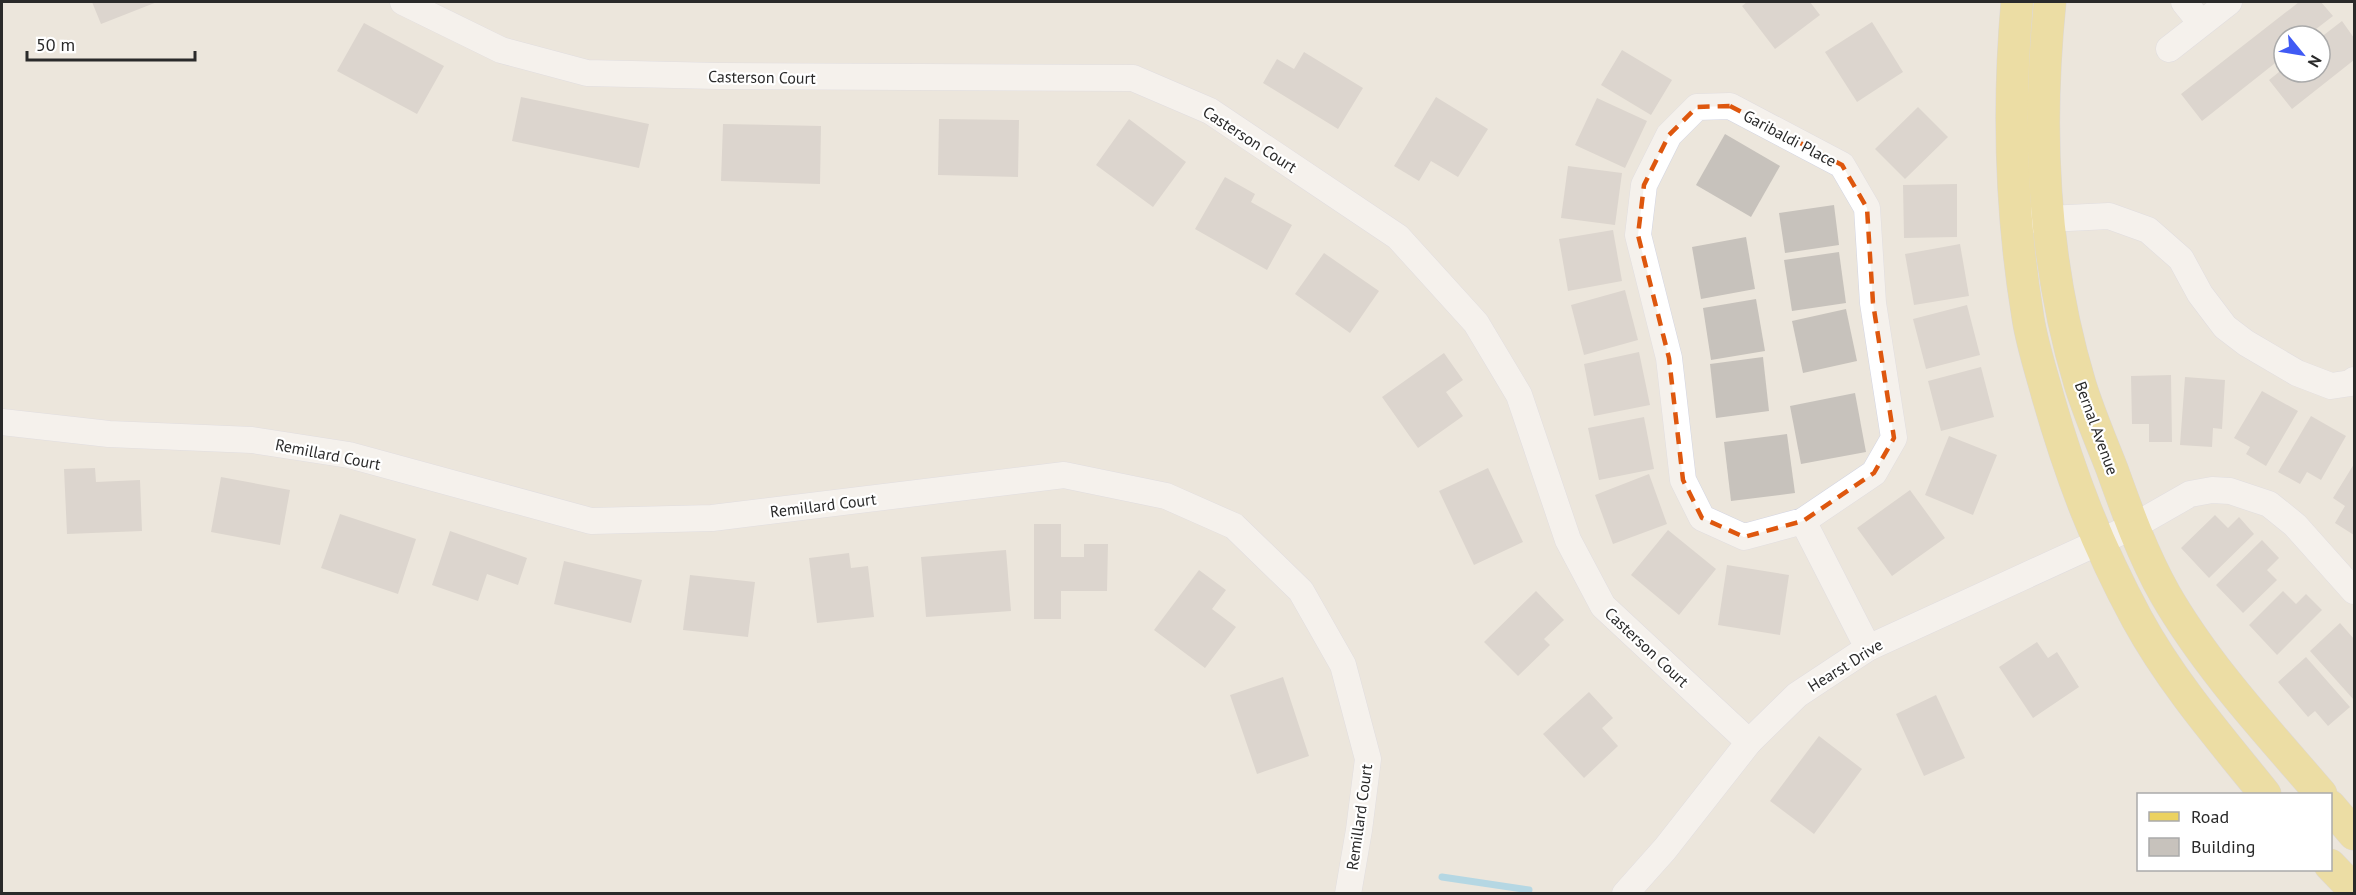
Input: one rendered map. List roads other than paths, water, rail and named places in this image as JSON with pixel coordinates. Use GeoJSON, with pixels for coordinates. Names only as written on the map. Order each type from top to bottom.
{"type":"FeatureCollection","features":[{"type":"Feature","properties":{"kind":"main road","name":"Bernal Avenue"},"geometry":{"type":"LineString","coordinates":[[2017,2],[2014,37],[2013,144],[2032,220],[2063,314],[2080,385],[2134,526],[2165,594],[2190,633],[2235,692],[2319,793]]}},
{"type":"Feature","properties":{"kind":"main road","name":"Bernal Avenue"},"geometry":{"type":"LineString","coordinates":[[2050,2],[2046,40],[2045,176],[2032,220],[2028,320],[2068,464],[2097,542],[2138,621],[2193,705],[2263,793]]}},
{"type":"Feature","properties":{"kind":"main road"},"geometry":{"type":"LineString","coordinates":[[2332,807],[2355,834]]}},
{"type":"Feature","properties":{"kind":"main road"},"geometry":{"type":"LineString","coordinates":[[2332,866],[2355,890]]}},
{"type":"Feature","properties":{"kind":"street","name":"Casterson Court"},"geometry":{"type":"LineString","coordinates":[[404,2],[501,50],[587,73],[1133,78],[1210,111],[1398,237],[1476,323],[1520,395],[1568,540],[1603,606],[1749,742]]}},
{"type":"Feature","properties":{"kind":"street"},"geometry":{"type":"LineString","coordinates":[[2184,2],[2201,23]]}},
{"type":"Feature","properties":{"kind":"street"},"geometry":{"type":"LineString","coordinates":[[2169,49],[2229,2]]}},
{"type":"Feature","properties":{"kind":"street","name":"Garibaldi Place"},"geometry":{"type":"LineString","coordinates":[[1730,106],[1842,165],[1867,208],[1873,303],[1894,438],[1874,473],[1803,520],[1744,537],[1702,518],[1683,480],[1669,358],[1638,235],[1644,185],[1669,135],[1697,107],[1730,106]]}},
{"type":"Feature","properties":{"kind":"street"},"geometry":{"type":"LineString","coordinates":[[2032,220],[2109,216],[2148,230],[2181,259],[2200,294],[2225,327],[2297,373],[2331,386],[2351,383],[2355,380]]}},
{"type":"Feature","properties":{"kind":"street","name":"Remillard Court"},"geometry":{"type":"LineString","coordinates":[[2,422],[110,434],[252,440],[349,455],[591,521],[712,518],[1064,475],[1166,496],[1234,526],[1301,591],[1343,665],[1368,759],[1348,894]]}},
{"type":"Feature","properties":{"kind":"street","name":"Hearst Drive"},"geometry":{"type":"LineString","coordinates":[[1625,894],[1665,849],[1749,742],[1797,696],[1868,648],[2134,526],[2190,494],[2212,490],[2230,491],[2269,504],[2295,525],[2355,591]]}},
{"type":"Feature","properties":{"kind":"street"},"geometry":{"type":"LineString","coordinates":[[1803,520],[1868,648]]}},
{"type":"Feature","properties":{"kind":"waterway"},"geometry":{"type":"LineString","coordinates":[[1442,877],[1529,890]]}}]}
